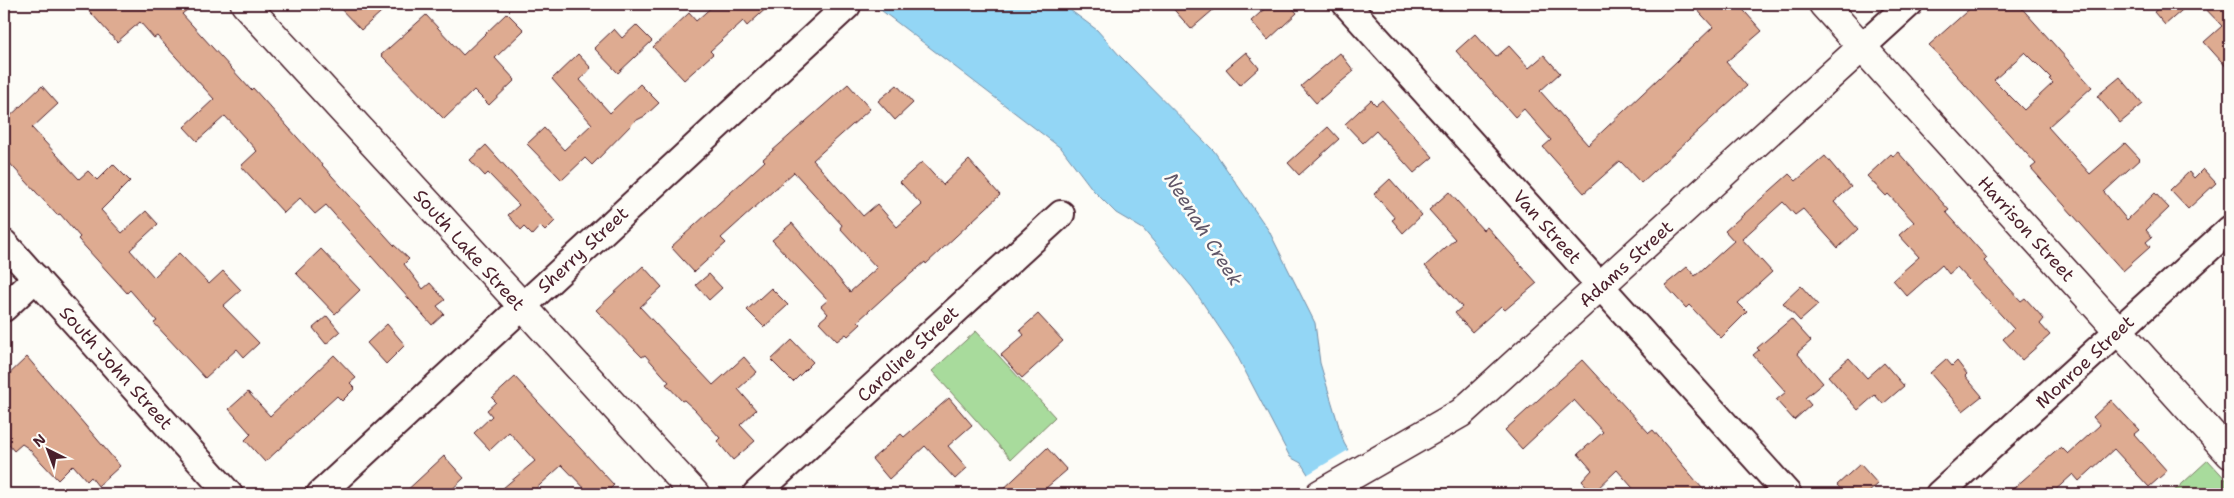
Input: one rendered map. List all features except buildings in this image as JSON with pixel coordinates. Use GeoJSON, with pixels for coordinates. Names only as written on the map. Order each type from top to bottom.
{"type":"FeatureCollection","features":[{"type":"Feature","properties":{"kind":"street","name":"South Lake Street"},"geometry":{"type":"LineString","coordinates":[[245,4],[521,307],[695,494]]}},
{"type":"Feature","properties":{"kind":"street","name":"Van Street"},"geometry":{"type":"LineString","coordinates":[[1346,4],[1788,494]]}},
{"type":"Feature","properties":{"kind":"street","name":"Harrison Street"},"geometry":{"type":"LineString","coordinates":[[1823,4],[2230,454]]}},
{"type":"Feature","properties":{"kind":"street","name":"Adams Street"},"geometry":{"type":"LineString","coordinates":[[1320,494],[1460,413],[1601,287],[1909,4]]}},
{"type":"Feature","properties":{"kind":"street","name":"Sherry Street"},"geometry":{"type":"LineString","coordinates":[[320,494],[847,6]]}},
{"type":"Feature","properties":{"kind":"street","name":"Caroline Street"},"geometry":{"type":"LineString","coordinates":[[756,494],[1061,214]]}},
{"type":"Feature","properties":{"kind":"street","name":"Monroe Street"},"geometry":{"type":"LineString","coordinates":[[1939,494],[2230,229]]}},
{"type":"Feature","properties":{"kind":"street","name":"South John Street"},"geometry":{"type":"LineString","coordinates":[[4,243],[229,494]]}},
{"type":"Feature","properties":{"kind":"street"},"geometry":{"type":"LineString","coordinates":[[4,308],[36,278]]}},
{"type":"Feature","properties":{"kind":"green space"},"geometry":{"type":"Polygon","coordinates":[[[976,331],[1055,417],[1011,459],[932,371],[976,331]]]}},
{"type":"Feature","properties":{"kind":"green space"},"geometry":{"type":"Polygon","coordinates":[[[2208,460],[2230,484],[2230,494],[2171,494],[2208,460]]]}},
{"type":"Feature","properties":{"kind":"water","name":"Neenah Creek"},"geometry":{"type":"Polygon","coordinates":[[[873,4],[1062,4],[1097,30],[1120,56],[1214,151],[1269,231],[1315,323],[1320,363],[1344,443],[1373,494],[1320,494],[1301,463],[1290,457],[1233,348],[1192,287],[1143,229],[1116,213],[1093,190],[1062,149],[873,4]]]}},
{"type":"Feature","properties":{"kind":"pier"},"geometry":{"type":"Polygon","coordinates":[[[1350,449],[1373,490],[1366,494],[1317,494],[1305,476],[1350,449]]]}}]}
